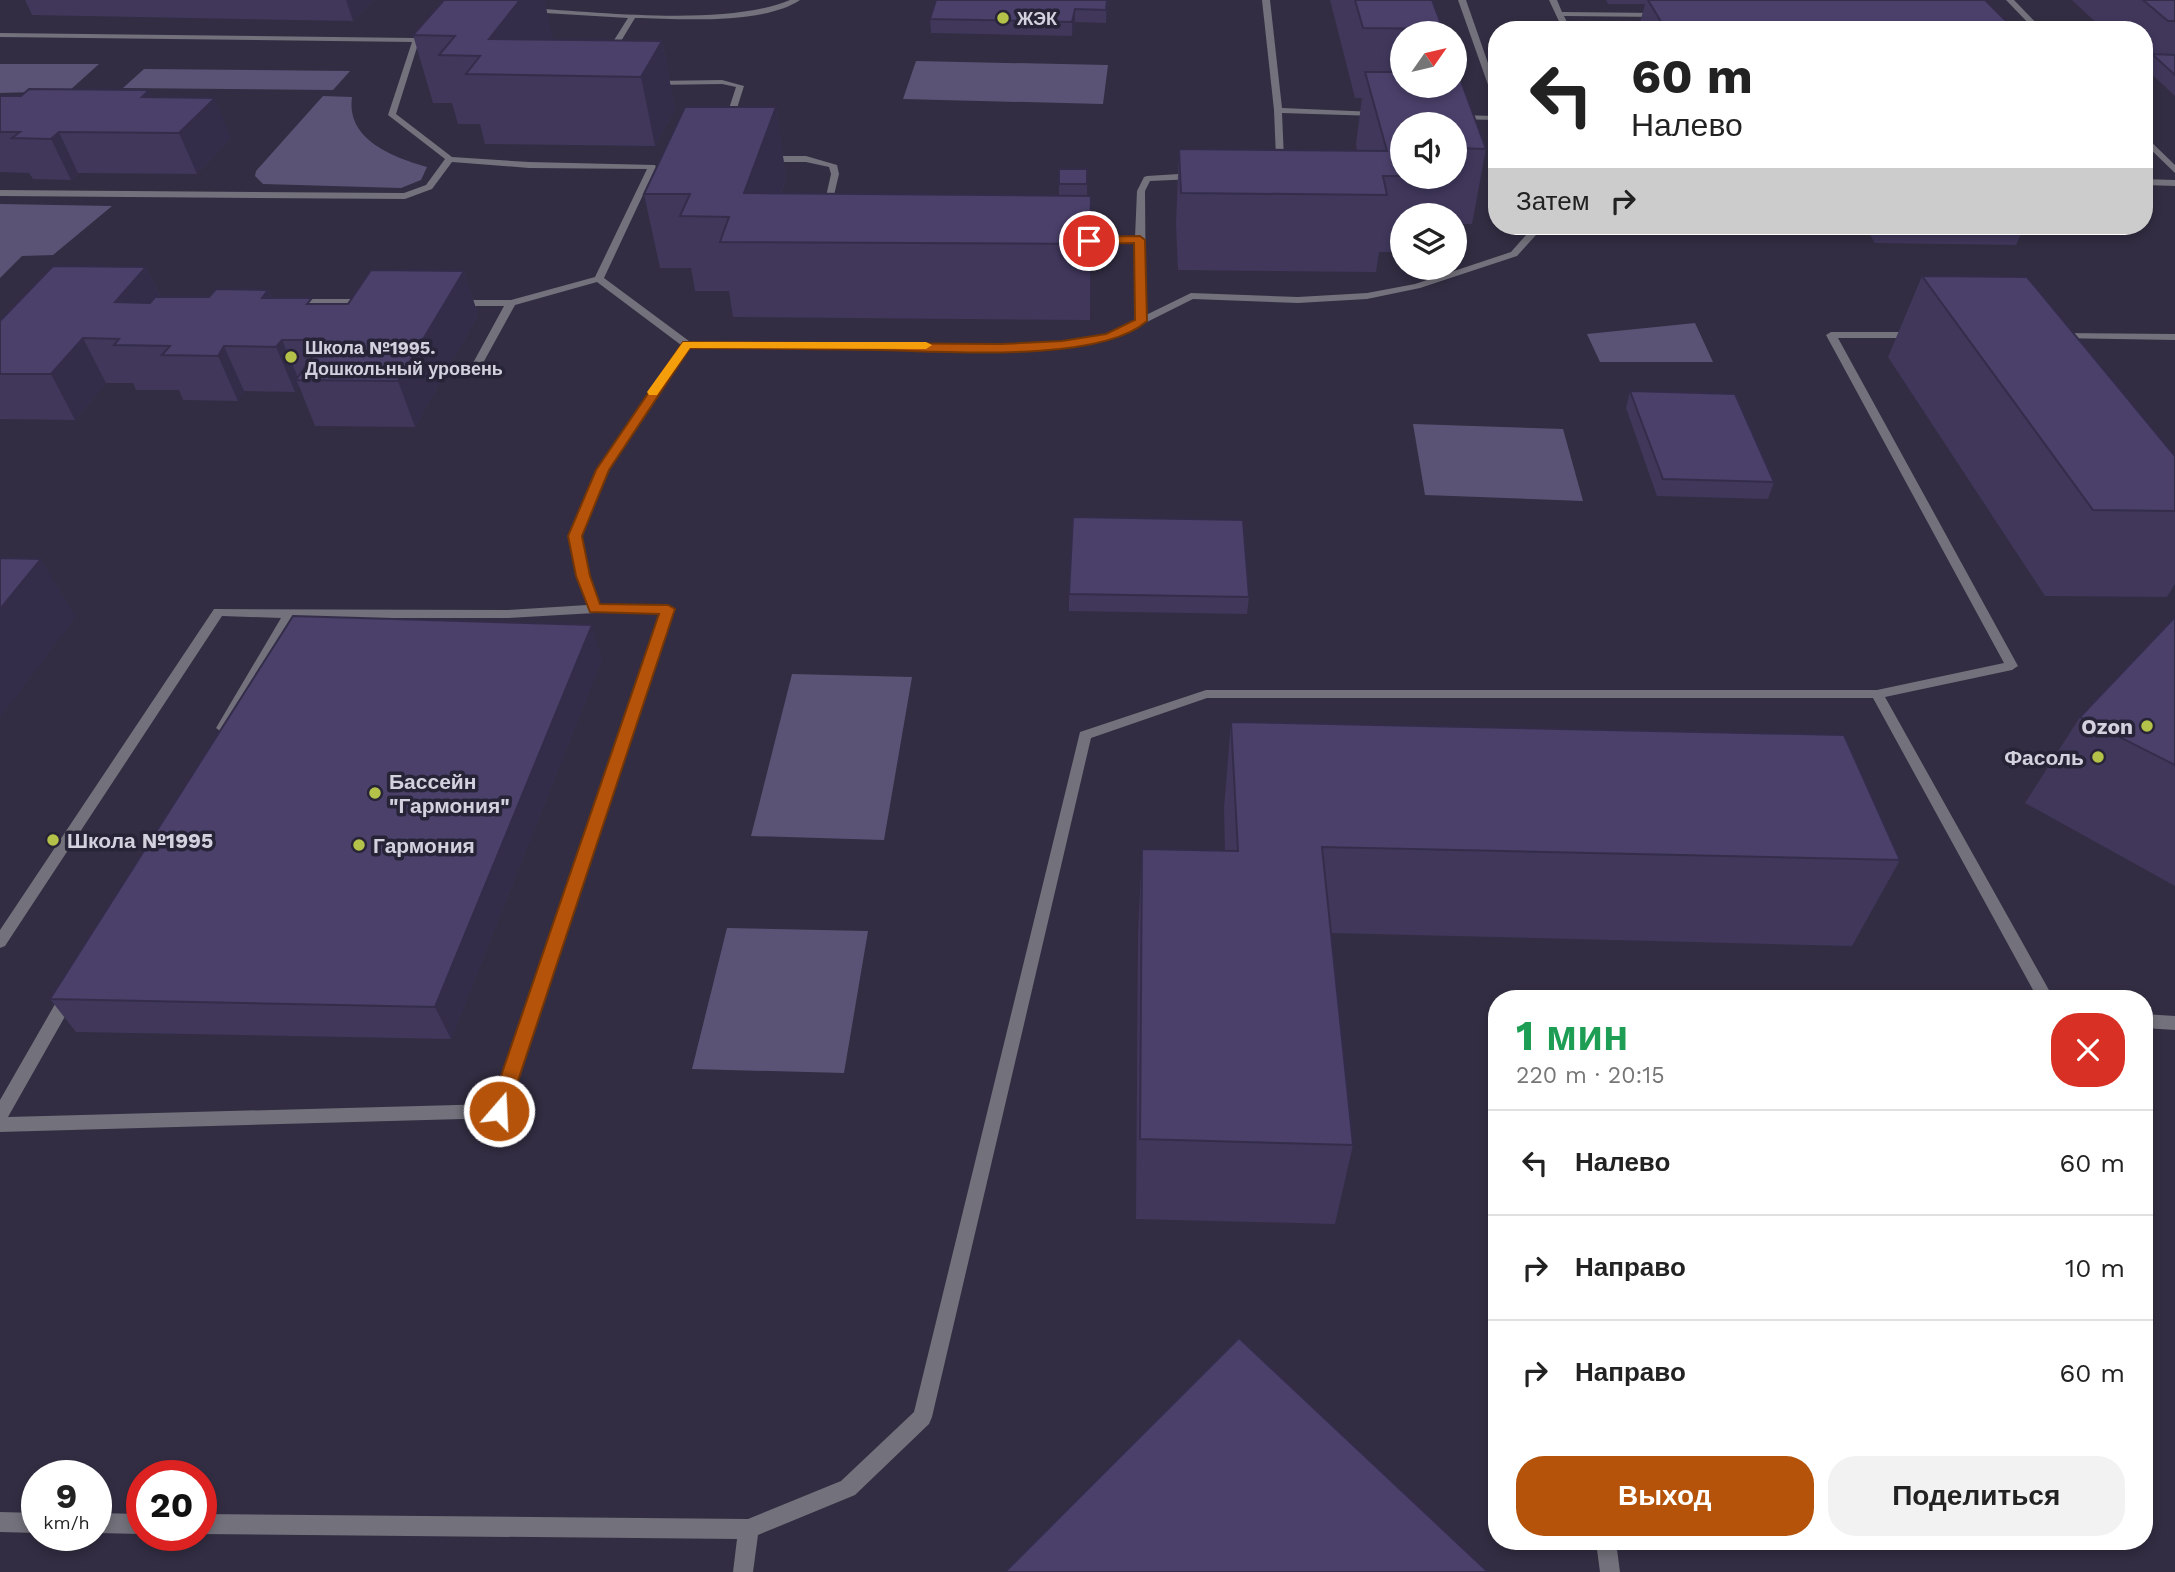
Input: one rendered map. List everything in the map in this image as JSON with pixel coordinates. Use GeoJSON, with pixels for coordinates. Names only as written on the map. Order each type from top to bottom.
{"type":"FeatureCollection","features":[{"type":"Feature","properties":{"kind":"street"},"geometry":{"type":"LineString","coordinates":[[514,9],[633,16],[750,15],[785,8],[796,0]]}},
{"type":"Feature","properties":{"kind":"street"},"geometry":{"type":"LineString","coordinates":[[1263,170],[1280,159],[1278,110],[1266,0]]}},
{"type":"Feature","properties":{"kind":"street"},"geometry":{"type":"LineString","coordinates":[[1462,0],[1488,73]]}},
{"type":"Feature","properties":{"kind":"street"},"geometry":{"type":"LineString","coordinates":[[1553,0],[1563,21]]}},
{"type":"Feature","properties":{"kind":"street"},"geometry":{"type":"LineString","coordinates":[[2010,0],[2030,21]]}},
{"type":"Feature","properties":{"kind":"street"},"geometry":{"type":"LineString","coordinates":[[1560,14],[1665,15]]}},
{"type":"Feature","properties":{"kind":"street"},"geometry":{"type":"LineString","coordinates":[[609,66],[605,60],[633,16]]}},
{"type":"Feature","properties":{"kind":"street"},"geometry":{"type":"LineString","coordinates":[[434,26],[416,40],[392,115],[450,159],[529,165],[652,167],[598,279],[511,303],[442,303]]}},
{"type":"Feature","properties":{"kind":"street"},"geometry":{"type":"LineString","coordinates":[[0,35],[416,40]]}},
{"type":"Feature","properties":{"kind":"street"},"geometry":{"type":"LineString","coordinates":[[641,83],[723,82],[740,86],[733,115],[720,137]]}},
{"type":"Feature","properties":{"kind":"street"},"geometry":{"type":"LineString","coordinates":[[1278,110],[1387,114]]}},
{"type":"Feature","properties":{"kind":"street"},"geometry":{"type":"LineString","coordinates":[[1467,117],[1488,118]]}},
{"type":"Feature","properties":{"kind":"street"},"geometry":{"type":"LineString","coordinates":[[2153,147],[2175,170]]}},
{"type":"Feature","properties":{"kind":"street"},"geometry":{"type":"LineString","coordinates":[[0,193],[405,197],[429,187],[450,159]]}},
{"type":"Feature","properties":{"kind":"street"},"geometry":{"type":"LineString","coordinates":[[757,159],[806,159],[833,165],[835,174],[825,220]]}},
{"type":"Feature","properties":{"kind":"street"},"geometry":{"type":"LineString","coordinates":[[1141,321],[1141,191],[1147,179],[1204,177]]}},
{"type":"Feature","properties":{"kind":"street"},"geometry":{"type":"LineString","coordinates":[[2153,182],[2175,183]]}},
{"type":"Feature","properties":{"kind":"street"},"geometry":{"type":"LineString","coordinates":[[598,279],[687,344],[1001,348],[1062,345],[1109,337],[1191,296],[1298,300],[1367,296],[1417,286],[1514,254],[1531,235]]}},
{"type":"Feature","properties":{"kind":"street"},"geometry":{"type":"LineString","coordinates":[[1059,241],[1140,240]]}},
{"type":"Feature","properties":{"kind":"street"},"geometry":{"type":"LineString","coordinates":[[289,302],[386,302]]}},
{"type":"Feature","properties":{"kind":"street"},"geometry":{"type":"LineString","coordinates":[[472,374],[511,303]]}},
{"type":"Feature","properties":{"kind":"street"},"geometry":{"type":"LineString","coordinates":[[217,1524],[748,1529],[848,1488],[922,1417],[1086,734],[1206,694],[1877,694],[2012,666],[1831,335],[1928,335]]}},
{"type":"Feature","properties":{"kind":"street"},"geometry":{"type":"LineString","coordinates":[[2051,336],[2175,337]]}},
{"type":"Feature","properties":{"kind":"street"},"geometry":{"type":"LineString","coordinates":[[595,608],[583,576],[575,536],[603,470],[687,344]]}},
{"type":"Feature","properties":{"kind":"street"},"geometry":{"type":"LineString","coordinates":[[0,942],[218,612],[508,614],[595,608],[668,609],[499,1111],[0,1125]]}},
{"type":"Feature","properties":{"kind":"street"},"geometry":{"type":"LineString","coordinates":[[213,746],[289,614]]}},
{"type":"Feature","properties":{"kind":"street"},"geometry":{"type":"LineString","coordinates":[[1877,694],[2041,990]]}},
{"type":"Feature","properties":{"kind":"street"},"geometry":{"type":"LineString","coordinates":[[0,1116],[76,984]]}},
{"type":"Feature","properties":{"kind":"street"},"geometry":{"type":"LineString","coordinates":[[2153,1022],[2175,1023]]}},
{"type":"Feature","properties":{"kind":"street"},"geometry":{"type":"LineString","coordinates":[[0,1522],[21,1522]]}},
{"type":"Feature","properties":{"kind":"street"},"geometry":{"type":"LineString","coordinates":[[743,1572],[748,1529]]}},
{"type":"Feature","properties":{"kind":"street"},"geometry":{"type":"LineString","coordinates":[[1607,1550],[1610,1572]]}},
{"type":"Feature","properties":{"kind":"shaded area"},"geometry":{"type":"Polygon","coordinates":[[[916,61],[1108,65],[1103,104],[903,99],[916,61]]]}},
{"type":"Feature","properties":{"kind":"shaded area"},"geometry":{"type":"Polygon","coordinates":[[[0,64],[99,64],[69,91],[0,93],[0,64]]]}},
{"type":"Feature","properties":{"kind":"shaded area"},"geometry":{"type":"Polygon","coordinates":[[[144,69],[350,71],[333,90],[123,88],[144,69]]]}},
{"type":"Feature","properties":{"kind":"shaded area"},"geometry":{"type":"Polygon","coordinates":[[[323,96],[352,97],[352,112],[356,125],[364,135],[387,152],[427,167],[421,180],[401,188],[263,184],[255,176],[256,171],[323,96]]]}},
{"type":"Feature","properties":{"kind":"shaded area"},"geometry":{"type":"Polygon","coordinates":[[[0,204],[112,206],[53,255],[22,256],[0,278],[0,204]]]}},
{"type":"Feature","properties":{"kind":"shaded area"},"geometry":{"type":"Polygon","coordinates":[[[1695,323],[1713,362],[1600,362],[1587,334],[1695,323]]]}},
{"type":"Feature","properties":{"kind":"shaded area"},"geometry":{"type":"Polygon","coordinates":[[[1413,424],[1563,429],[1583,501],[1425,495],[1413,424]]]}},
{"type":"Feature","properties":{"kind":"shaded area"},"geometry":{"type":"Polygon","coordinates":[[[792,674],[912,677],[884,840],[751,836],[792,674]]]}},
{"type":"Feature","properties":{"kind":"shaded area"},"geometry":{"type":"Polygon","coordinates":[[[727,928],[868,931],[844,1073],[692,1069],[727,928]]]}},
{"type":"Feature","properties":{"kind":"building"},"geometry":{"type":"Polygon","coordinates":[[[444,0],[520,0],[489,39],[662,41],[641,77],[466,74],[480,56],[439,55],[455,36],[413,35],[444,0]]]}},
{"type":"Feature","properties":{"kind":"building"},"geometry":{"type":"Polygon","coordinates":[[[936,0],[1107,0],[1106,10],[1075,9],[1072,22],[930,19],[936,0]]]}},
{"type":"Feature","properties":{"kind":"building"},"geometry":{"type":"Polygon","coordinates":[[[1355,0],[1432,0],[1440,21],[1390,21],[1390,28],[1363,28],[1355,0]]]}},
{"type":"Feature","properties":{"kind":"building"},"geometry":{"type":"Polygon","coordinates":[[[1648,0],[1985,0],[2006,21],[1661,21],[1648,0]]]}},
{"type":"Feature","properties":{"kind":"building"},"geometry":{"type":"Polygon","coordinates":[[[2143,0],[2175,0],[2175,21],[2168,21],[2143,0]]]}},
{"type":"Feature","properties":{"kind":"building"},"geometry":{"type":"Polygon","coordinates":[[[2153,54],[2175,55],[2175,75],[2153,55],[2153,54]]]}},
{"type":"Feature","properties":{"kind":"building"},"geometry":{"type":"Polygon","coordinates":[[[1365,72],[1390,72],[1390,98],[1467,97],[1486,149],[1467,148],[1467,112],[1390,112],[1390,176],[1383,176],[1387,195],[1181,193],[1179,149],[1387,151],[1365,72]]]}},
{"type":"Feature","properties":{"kind":"building"},"geometry":{"type":"Polygon","coordinates":[[[29,89],[149,90],[142,97],[215,98],[179,133],[59,132],[51,139],[12,138],[20,132],[0,132],[0,96],[21,96],[29,89]]]}},
{"type":"Feature","properties":{"kind":"building"},"geometry":{"type":"Polygon","coordinates":[[[685,107],[776,107],[744,193],[1091,196],[1090,244],[720,242],[729,217],[680,216],[690,194],[644,194],[685,107]]]}},
{"type":"Feature","properties":{"kind":"building"},"geometry":{"type":"Polygon","coordinates":[[[1059,169],[1087,169],[1087,184],[1059,184],[1059,169]]]}},
{"type":"Feature","properties":{"kind":"building"},"geometry":{"type":"Polygon","coordinates":[[[53,266],[146,267],[115,302],[150,303],[155,297],[209,297],[216,289],[268,290],[262,298],[312,298],[307,304],[348,304],[371,270],[464,271],[398,381],[296,380],[324,340],[282,340],[276,347],[224,346],[218,356],[162,355],[170,346],[114,345],[119,339],[83,338],[51,374],[0,374],[0,321],[53,266]]]}},
{"type":"Feature","properties":{"kind":"building"},"geometry":{"type":"Polygon","coordinates":[[[1922,276],[2027,277],[2175,456],[2175,511],[2093,510],[1922,276]]]}},
{"type":"Feature","properties":{"kind":"building"},"geometry":{"type":"Polygon","coordinates":[[[1630,391],[1735,394],[1774,482],[1663,479],[1630,391]]]}},
{"type":"Feature","properties":{"kind":"building"},"geometry":{"type":"Polygon","coordinates":[[[1073,517],[1243,520],[1249,597],[1069,594],[1073,517]]]}},
{"type":"Feature","properties":{"kind":"building"},"geometry":{"type":"Polygon","coordinates":[[[0,558],[41,559],[0,609],[0,558]]]}},
{"type":"Feature","properties":{"kind":"building","name":"Гармония"},"geometry":{"type":"Polygon","coordinates":[[[293,616],[592,625],[435,1007],[50,999],[293,616]]]}},
{"type":"Feature","properties":{"kind":"building"},"geometry":{"type":"Polygon","coordinates":[[[2175,617],[2175,765],[2080,717],[2175,617]]]}},
{"type":"Feature","properties":{"kind":"building"},"geometry":{"type":"Polygon","coordinates":[[[1231,722],[1844,735],[1900,860],[1322,847],[1353,1145],[1140,1139],[1142,849],[1238,851],[1231,722]]]}},
{"type":"Feature","properties":{"kind":"building"},"geometry":{"type":"Polygon","coordinates":[[[1239,1338],[1488,1572],[1005,1572],[1239,1338]]]}},
{"type":"Feature","properties":{"kind":"slow traffic"},"geometry":{"type":"LineString","coordinates":[[653,392],[687,344],[926,345]]}},
{"type":"Feature","properties":{"kind":"place","name":"ЖЭК"},"geometry":{"type":"Point","coordinates":[1003,18]}},
{"type":"Feature","properties":{"kind":"place","name":"Школа №1995. Дошкольный уровень"},"geometry":{"type":"Point","coordinates":[291,357]}},
{"type":"Feature","properties":{"kind":"place","name":"Ozon"},"geometry":{"type":"Point","coordinates":[2147,726]}},
{"type":"Feature","properties":{"kind":"place","name":"Фасоль"},"geometry":{"type":"Point","coordinates":[2098,757]}},
{"type":"Feature","properties":{"kind":"place","name":"Бассейн \"Гармония\""},"geometry":{"type":"Point","coordinates":[375,793]}},
{"type":"Feature","properties":{"kind":"place","name":"Школа №1995"},"geometry":{"type":"Point","coordinates":[53,840]}},
{"type":"Feature","properties":{"kind":"place","name":"Гармония"},"geometry":{"type":"Point","coordinates":[359,845]}},
{"type":"Feature","properties":{"kind":"route"},"geometry":{"type":"LineString","coordinates":[[499,1111],[668,609],[595,608],[583,576],[575,536],[603,470],[660,382],[687,344],[1001,348],[1062,345],[1109,337],[1141,321],[1140,240],[1089,241]]}}]}
